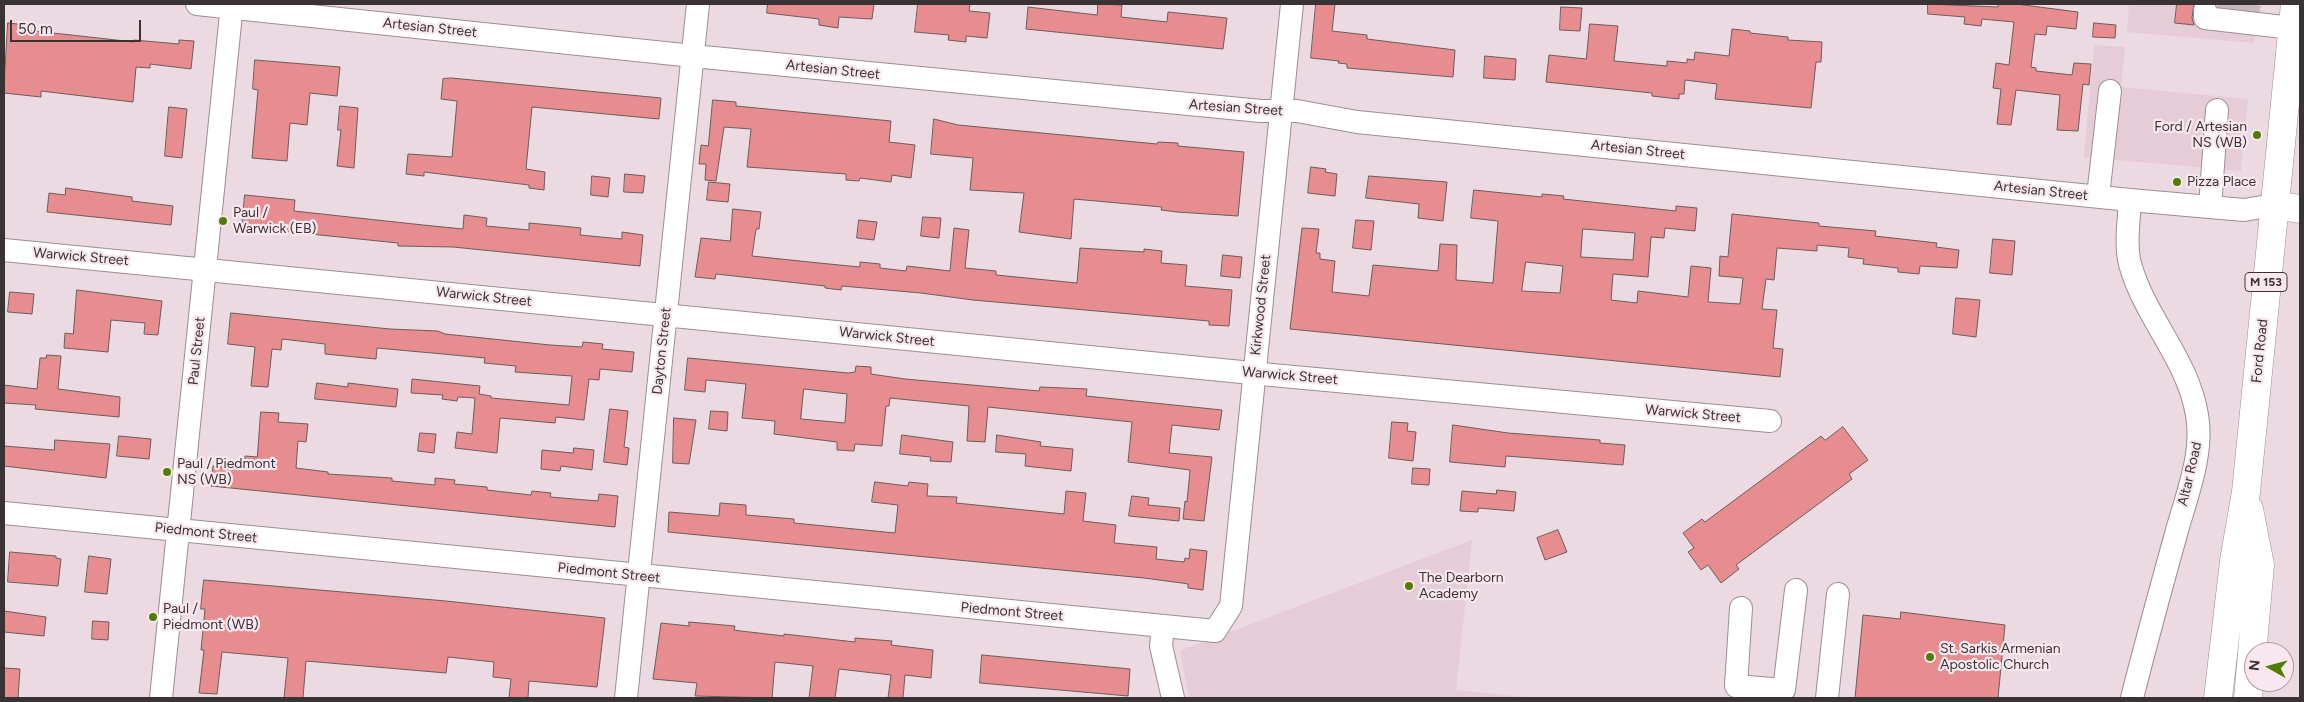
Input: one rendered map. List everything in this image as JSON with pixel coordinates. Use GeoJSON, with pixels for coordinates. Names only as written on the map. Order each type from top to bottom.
{"type":"FeatureCollection","features":[{"type":"Feature","properties":{"kind":"main road","name":"Ford Road"},"geometry":{"type":"LineString","coordinates":[[2218,698],[2234,561],[2246,492],[2294,16]]}},
{"type":"Feature","properties":{"kind":"main road"},"geometry":{"type":"LineString","coordinates":[[2274,205],[2300,209]]}},
{"type":"Feature","properties":{"kind":"main road"},"geometry":{"type":"LineString","coordinates":[[2246,492],[2260,564],[2248,698]]}},
{"type":"Feature","properties":{"kind":"street","name":"Artesian Street"},"geometry":{"type":"LineString","coordinates":[[197,4],[232,6],[693,56],[1281,112],[1297,111],[1357,122],[2130,200],[2244,210],[2274,205]]}},
{"type":"Feature","properties":{"kind":"street","name":"Dayton Street"},"geometry":{"type":"LineString","coordinates":[[626,698],[698,4]]}},
{"type":"Feature","properties":{"kind":"street","name":"Kirkwood Street"},"geometry":{"type":"LineString","coordinates":[[1215,631],[1231,606],[1292,4]]}},
{"type":"Feature","properties":{"kind":"street","name":"Paul Street"},"geometry":{"type":"LineString","coordinates":[[161,698],[232,6]]}},
{"type":"Feature","properties":{"kind":"street"},"geometry":{"type":"LineString","coordinates":[[2205,10],[2205,18],[2294,16]]}},
{"type":"Feature","properties":{"kind":"street"},"geometry":{"type":"LineString","coordinates":[[2098,196],[2110,91]]}},
{"type":"Feature","properties":{"kind":"street"},"geometry":{"type":"LineString","coordinates":[[2210,207],[2217,110]]}},
{"type":"Feature","properties":{"kind":"street","name":"Altar Road"},"geometry":{"type":"LineString","coordinates":[[2130,200],[2128,238],[2130,262],[2152,314],[2186,375],[2195,402],[2199,428],[2192,472],[2132,698]]}},
{"type":"Feature","properties":{"kind":"street","name":"Warwick Street"},"geometry":{"type":"LineString","coordinates":[[4,250],[1254,373],[1770,421]]}},
{"type":"Feature","properties":{"kind":"street","name":"Piedmont Street"},"geometry":{"type":"LineString","coordinates":[[4,513],[1215,631]]}},
{"type":"Feature","properties":{"kind":"street"},"geometry":{"type":"LineString","coordinates":[[1741,608],[1736,686],[1784,690],[1796,590]]}},
{"type":"Feature","properties":{"kind":"street"},"geometry":{"type":"LineString","coordinates":[[1827,698],[1838,594]]}},
{"type":"Feature","properties":{"kind":"street"},"geometry":{"type":"LineString","coordinates":[[1163,626],[1161,646],[1173,698]]}},
{"type":"Feature","properties":{"kind":"shaded area"},"geometry":{"type":"Polygon","coordinates":[[[2129,4],[2258,4],[2254,43],[2127,32],[2129,4]]]}},
{"type":"Feature","properties":{"kind":"shaded area"},"geometry":{"type":"Polygon","coordinates":[[[2094,45],[2125,47],[2121,87],[2248,99],[2241,171],[2084,157],[2094,45]]]}},
{"type":"Feature","properties":{"kind":"shaded area","name":"The Dearborn Academy"},"geometry":{"type":"Polygon","coordinates":[[[1472,540],[1456,690],[1534,698],[1189,698],[1180,651],[1472,540]]]}},
{"type":"Feature","properties":{"kind":"building"},"geometry":{"type":"Polygon","coordinates":[[[768,4],[874,4],[872,19],[839,17],[838,28],[819,25],[819,19],[767,13],[768,4]]]}},
{"type":"Feature","properties":{"kind":"building"},"geometry":{"type":"Polygon","coordinates":[[[918,4],[970,4],[969,11],[990,13],[987,38],[966,36],[966,42],[948,40],[949,35],[915,32],[918,4]]]}},
{"type":"Feature","properties":{"kind":"building"},"geometry":{"type":"Polygon","coordinates":[[[1098,4],[1122,5],[1121,17],[1167,22],[1168,12],[1227,18],[1223,49],[1026,29],[1028,7],[1097,15],[1098,4]]]}},
{"type":"Feature","properties":{"kind":"building"},"geometry":{"type":"Polygon","coordinates":[[[1316,4],[1335,4],[1332,31],[1367,35],[1367,39],[1455,50],[1453,77],[1347,68],[1347,64],[1338,63],[1339,61],[1311,58],[1316,4]]]}},
{"type":"Feature","properties":{"kind":"building"},"geometry":{"type":"Polygon","coordinates":[[[1928,4],[1998,7],[1998,4],[2016,4],[2078,12],[2076,29],[2047,26],[2046,35],[2035,34],[2031,67],[2036,68],[2036,71],[2072,75],[2074,63],[2091,64],[2089,85],[2083,84],[2078,131],[2057,130],[2060,95],[2016,90],[2011,125],[1997,124],[2001,89],[1993,88],[1996,63],[2009,65],[2014,22],[1982,19],[1981,26],[1964,24],[1965,17],[1928,14],[1928,4]]]}},
{"type":"Feature","properties":{"kind":"building"},"geometry":{"type":"Polygon","coordinates":[[[2177,4],[2194,4],[2192,18],[2194,25],[2175,23],[2177,4]]]}},
{"type":"Feature","properties":{"kind":"building"},"geometry":{"type":"Polygon","coordinates":[[[1561,7],[1582,8],[1580,31],[1560,30],[1561,7]]]}},
{"type":"Feature","properties":{"kind":"building"},"geometry":{"type":"Polygon","coordinates":[[[8,23],[27,25],[26,30],[134,42],[134,40],[179,44],[179,40],[194,41],[191,69],[150,64],[150,68],[136,67],[133,102],[41,91],[41,97],[4,93],[8,23]]]}},
{"type":"Feature","properties":{"kind":"building"},"geometry":{"type":"Polygon","coordinates":[[[2094,23],[2116,25],[2115,38],[2093,37],[2094,23]]]}},
{"type":"Feature","properties":{"kind":"building"},"geometry":{"type":"Polygon","coordinates":[[[1590,24],[1618,26],[1614,61],[1667,66],[1667,61],[1687,63],[1687,59],[1694,60],[1695,52],[1729,56],[1732,29],[1788,37],[1788,40],[1822,42],[1821,62],[1816,62],[1811,108],[1715,99],[1717,84],[1685,80],[1684,94],[1679,94],[1679,99],[1652,96],[1652,93],[1546,82],[1549,55],[1586,59],[1590,24]]]}},
{"type":"Feature","properties":{"kind":"building"},"geometry":{"type":"Polygon","coordinates":[[[1485,56],[1516,59],[1515,80],[1484,78],[1485,56]]]}},
{"type":"Feature","properties":{"kind":"building"},"geometry":{"type":"Polygon","coordinates":[[[255,60],[340,67],[337,96],[310,93],[307,125],[290,123],[287,161],[252,158],[258,90],[253,89],[255,60]]]}},
{"type":"Feature","properties":{"kind":"building"},"geometry":{"type":"Polygon","coordinates":[[[451,78],[661,98],[659,119],[532,107],[526,169],[545,172],[544,190],[529,188],[529,185],[424,172],[424,176],[406,174],[408,154],[452,157],[457,101],[441,99],[443,79],[451,78]]]}},
{"type":"Feature","properties":{"kind":"building"},"geometry":{"type":"Polygon","coordinates":[[[713,100],[736,102],[736,106],[891,121],[889,142],[915,145],[911,178],[892,175],[891,182],[860,178],[859,181],[846,180],[846,174],[747,167],[751,129],[724,127],[716,181],[705,180],[706,164],[699,164],[701,145],[708,146],[713,100]]]}},
{"type":"Feature","properties":{"kind":"building"},"geometry":{"type":"Polygon","coordinates":[[[340,106],[358,108],[354,168],[337,166],[341,130],[338,130],[340,106]]]}},
{"type":"Feature","properties":{"kind":"building"},"geometry":{"type":"Polygon","coordinates":[[[169,107],[187,109],[182,158],[165,156],[169,107]]]}},
{"type":"Feature","properties":{"kind":"building"},"geometry":{"type":"Polygon","coordinates":[[[934,119],[958,125],[1157,144],[1158,142],[1178,143],[1178,146],[1244,152],[1238,216],[1177,212],[1161,210],[1162,207],[1074,199],[1071,239],[1019,232],[1024,193],[970,190],[973,158],[931,154],[934,119]]]}},
{"type":"Feature","properties":{"kind":"building"},"geometry":{"type":"Polygon","coordinates":[[[1311,167],[1326,169],[1325,172],[1337,174],[1335,196],[1308,193],[1311,167]]]}},
{"type":"Feature","properties":{"kind":"building"},"geometry":{"type":"Polygon","coordinates":[[[625,174],[645,176],[643,193],[624,192],[625,174]]]}},
{"type":"Feature","properties":{"kind":"building"},"geometry":{"type":"Polygon","coordinates":[[[592,176],[610,178],[608,197],[591,195],[592,176]]]}},
{"type":"Feature","properties":{"kind":"building"},"geometry":{"type":"Polygon","coordinates":[[[1369,176],[1447,182],[1443,221],[1418,218],[1419,204],[1366,198],[1369,176]]]}},
{"type":"Feature","properties":{"kind":"building"},"geometry":{"type":"Polygon","coordinates":[[[709,182],[730,184],[728,202],[707,200],[709,182]]]}},
{"type":"Feature","properties":{"kind":"building"},"geometry":{"type":"Polygon","coordinates":[[[66,188],[132,197],[132,201],[173,206],[171,225],[47,212],[49,193],[65,195],[66,188]]]}},
{"type":"Feature","properties":{"kind":"building"},"geometry":{"type":"Polygon","coordinates":[[[1474,190],[1542,197],[1542,194],[1564,196],[1563,199],[1676,211],[1676,206],[1697,208],[1695,231],[1665,228],[1664,238],[1651,237],[1648,277],[1613,274],[1611,300],[1637,303],[1638,291],[1688,297],[1691,266],[1711,268],[1708,302],[1740,304],[1743,278],[1719,276],[1720,256],[1728,257],[1732,214],[1819,223],[1819,226],[1876,231],[1875,236],[1937,243],[1936,247],[1959,250],[1957,268],[1920,266],[1919,274],[1898,272],[1898,268],[1863,264],[1864,259],[1848,257],[1849,248],[1817,245],[1817,251],[1777,248],[1774,280],[1766,279],[1762,309],[1777,310],[1773,348],[1783,349],[1780,377],[1290,329],[1302,228],[1319,229],[1316,253],[1320,253],[1320,259],[1335,261],[1332,292],[1369,296],[1373,265],[1438,271],[1440,244],[1457,245],[1456,280],[1493,283],[1498,221],[1471,218],[1474,190]],[[1583,229],[1581,257],[1633,260],[1635,233],[1583,229]],[[1526,262],[1522,291],[1560,293],[1563,266],[1526,262]]]}},
{"type":"Feature","properties":{"kind":"building"},"geometry":{"type":"Polygon","coordinates":[[[245,195],[295,200],[294,211],[423,225],[463,229],[464,215],[487,218],[486,226],[529,230],[529,223],[581,228],[580,235],[622,239],[622,232],[643,235],[640,266],[453,247],[398,246],[398,243],[242,227],[245,195]]]}},
{"type":"Feature","properties":{"kind":"building"},"geometry":{"type":"Polygon","coordinates":[[[733,209],[761,212],[752,256],[819,263],[860,267],[860,262],[880,264],[880,268],[906,271],[907,266],[950,271],[954,228],[969,230],[965,268],[996,271],[996,275],[1077,283],[1080,248],[1144,252],[1144,249],[1162,251],[1161,263],[1187,265],[1185,286],[1232,290],[1229,326],[1209,325],[1209,321],[973,300],[921,293],[842,286],[841,290],[825,288],[825,286],[716,274],[715,279],[695,277],[701,238],[730,241],[733,209]]]}},
{"type":"Feature","properties":{"kind":"building"},"geometry":{"type":"Polygon","coordinates":[[[923,217],[941,218],[939,238],[921,236],[923,217]]]}},
{"type":"Feature","properties":{"kind":"building"},"geometry":{"type":"Polygon","coordinates":[[[859,220],[877,222],[874,240],[857,238],[859,220]]]}},
{"type":"Feature","properties":{"kind":"building"},"geometry":{"type":"Polygon","coordinates":[[[1356,220],[1374,221],[1371,250],[1353,248],[1356,220]]]}},
{"type":"Feature","properties":{"kind":"building"},"geometry":{"type":"Polygon","coordinates":[[[1993,239],[2015,241],[2012,275],[1990,273],[1993,239]]]}},
{"type":"Feature","properties":{"kind":"building"},"geometry":{"type":"Polygon","coordinates":[[[1223,255],[1242,257],[1240,278],[1221,276],[1223,255]]]}},
{"type":"Feature","properties":{"kind":"building"},"geometry":{"type":"Polygon","coordinates":[[[77,290],[162,301],[158,335],[144,334],[145,323],[111,320],[108,352],[64,348],[65,333],[73,334],[77,290]]]}},
{"type":"Feature","properties":{"kind":"building"},"geometry":{"type":"Polygon","coordinates":[[[10,292],[34,294],[32,314],[8,312],[10,292]]]}},
{"type":"Feature","properties":{"kind":"building"},"geometry":{"type":"Polygon","coordinates":[[[1956,298],[1980,300],[1976,337],[1953,334],[1956,298]]]}},
{"type":"Feature","properties":{"kind":"building"},"geometry":{"type":"Polygon","coordinates":[[[231,313],[390,329],[438,331],[445,334],[550,345],[582,347],[583,342],[603,344],[602,349],[634,352],[632,372],[600,369],[599,380],[589,379],[584,420],[556,417],[555,423],[500,418],[497,453],[455,448],[457,432],[472,434],[475,398],[458,397],[457,401],[442,399],[443,395],[411,393],[412,379],[480,386],[479,394],[491,396],[491,398],[569,405],[572,376],[515,372],[516,366],[484,363],[485,358],[377,348],[376,359],[325,354],[325,344],[282,339],[281,350],[272,349],[268,387],[251,386],[255,347],[228,344],[231,313]]]}},
{"type":"Feature","properties":{"kind":"building"},"geometry":{"type":"Polygon","coordinates":[[[47,355],[61,356],[58,389],[120,397],[119,417],[35,409],[36,405],[4,403],[4,385],[37,389],[40,358],[46,358],[47,355]]]}},
{"type":"Feature","properties":{"kind":"building"},"geometry":{"type":"Polygon","coordinates":[[[688,358],[848,373],[855,372],[856,366],[871,367],[871,374],[905,379],[1039,391],[1040,387],[1087,389],[1086,396],[1222,410],[1219,430],[1172,425],[1169,453],[1212,457],[1204,521],[1183,519],[1185,501],[1187,502],[1190,470],[1128,462],[1132,422],[988,407],[985,442],[967,441],[969,406],[890,398],[889,406],[886,406],[882,446],[855,444],[854,451],[837,450],[837,442],[774,434],[775,421],[742,418],[746,384],[706,380],[705,392],[685,390],[688,358]],[[804,389],[801,419],[845,423],[847,394],[804,389]]]}},
{"type":"Feature","properties":{"kind":"building"},"geometry":{"type":"Polygon","coordinates":[[[317,383],[348,387],[348,383],[398,389],[396,407],[315,399],[317,383]]]}},
{"type":"Feature","properties":{"kind":"building"},"geometry":{"type":"Polygon","coordinates":[[[610,409],[628,411],[624,447],[629,448],[627,465],[604,462],[610,409]]]}},
{"type":"Feature","properties":{"kind":"building"},"geometry":{"type":"Polygon","coordinates":[[[711,411],[728,412],[727,431],[709,429],[711,411]]]}},
{"type":"Feature","properties":{"kind":"building"},"geometry":{"type":"Polygon","coordinates":[[[261,412],[279,413],[278,422],[308,424],[306,442],[298,441],[296,468],[328,472],[328,474],[392,478],[392,481],[435,485],[435,478],[455,480],[454,484],[487,487],[487,490],[531,495],[532,491],[551,493],[550,497],[598,501],[599,494],[618,496],[615,527],[211,486],[213,466],[244,469],[245,456],[257,457],[261,412]]]}},
{"type":"Feature","properties":{"kind":"building"},"geometry":{"type":"Polygon","coordinates":[[[674,418],[696,420],[689,464],[673,463],[674,418]]]}},
{"type":"Feature","properties":{"kind":"building"},"geometry":{"type":"Polygon","coordinates":[[[1392,422],[1408,423],[1407,431],[1416,432],[1413,461],[1389,458],[1392,422]]]}},
{"type":"Feature","properties":{"kind":"building"},"geometry":{"type":"Polygon","coordinates":[[[1453,425],[1508,433],[1600,440],[1600,443],[1625,445],[1623,465],[1506,456],[1505,467],[1450,462],[1453,425]]]}},
{"type":"Feature","properties":{"kind":"building"},"geometry":{"type":"Polygon","coordinates":[[[1843,427],[1868,460],[1849,474],[1852,479],[1736,565],[1739,569],[1721,583],[1708,565],[1701,570],[1688,552],[1694,548],[1683,533],[1702,519],[1705,522],[1821,436],[1825,440],[1843,427]]]}},
{"type":"Feature","properties":{"kind":"building"},"geometry":{"type":"Polygon","coordinates":[[[420,433],[436,434],[434,453],[418,451],[420,433]]]}},
{"type":"Feature","properties":{"kind":"building"},"geometry":{"type":"Polygon","coordinates":[[[902,435],[953,442],[951,462],[930,461],[931,457],[900,454],[902,435]]]}},
{"type":"Feature","properties":{"kind":"building"},"geometry":{"type":"Polygon","coordinates":[[[997,435],[1041,442],[1040,446],[1073,449],[1071,471],[1025,466],[1026,454],[996,452],[997,435]]]}},
{"type":"Feature","properties":{"kind":"building"},"geometry":{"type":"Polygon","coordinates":[[[119,436],[151,439],[149,459],[117,456],[119,436]]]}},
{"type":"Feature","properties":{"kind":"building"},"geometry":{"type":"Polygon","coordinates":[[[55,440],[110,444],[106,478],[4,466],[4,446],[54,450],[55,440]]]}},
{"type":"Feature","properties":{"kind":"building"},"geometry":{"type":"Polygon","coordinates":[[[574,448],[594,450],[592,470],[561,466],[560,471],[541,469],[542,450],[573,453],[574,448]]]}},
{"type":"Feature","properties":{"kind":"building"},"geometry":{"type":"Polygon","coordinates":[[[1413,468],[1430,469],[1429,485],[1412,484],[1413,468]]]}},
{"type":"Feature","properties":{"kind":"building"},"geometry":{"type":"Polygon","coordinates":[[[875,482],[908,486],[909,482],[928,484],[927,496],[957,497],[956,503],[1064,514],[1066,491],[1086,493],[1083,521],[1116,525],[1114,543],[1157,547],[1156,559],[1184,562],[1185,558],[1189,559],[1190,549],[1207,551],[1203,590],[1188,588],[1188,584],[1144,578],[668,532],[669,512],[719,516],[720,503],[746,505],[746,515],[794,519],[794,523],[895,533],[898,505],[872,502],[875,482]]]}},
{"type":"Feature","properties":{"kind":"building"},"geometry":{"type":"Polygon","coordinates":[[[1497,490],[1516,492],[1514,511],[1478,508],[1478,512],[1460,511],[1462,491],[1496,494],[1497,490]]]}},
{"type":"Feature","properties":{"kind":"building"},"geometry":{"type":"Polygon","coordinates":[[[1132,496],[1149,498],[1148,505],[1180,508],[1179,521],[1129,516],[1132,496]]]}},
{"type":"Feature","properties":{"kind":"building"},"geometry":{"type":"Polygon","coordinates":[[[1558,530],[1567,552],[1545,560],[1537,538],[1558,530]]]}},
{"type":"Feature","properties":{"kind":"building"},"geometry":{"type":"Polygon","coordinates":[[[10,552],[56,556],[56,558],[61,559],[58,586],[8,582],[10,552]]]}},
{"type":"Feature","properties":{"kind":"building"},"geometry":{"type":"Polygon","coordinates":[[[89,556],[111,559],[107,594],[85,592],[89,556]]]}},
{"type":"Feature","properties":{"kind":"building"},"geometry":{"type":"Polygon","coordinates":[[[204,580],[446,601],[605,618],[597,687],[529,681],[528,698],[509,698],[511,679],[493,677],[494,662],[448,657],[446,673],[306,661],[303,698],[284,698],[288,658],[222,652],[217,694],[199,693],[204,650],[201,650],[205,609],[201,609],[204,580]]]}},
{"type":"Feature","properties":{"kind":"building"},"geometry":{"type":"Polygon","coordinates":[[[4,611],[46,617],[44,636],[4,632],[4,611]]]}},
{"type":"Feature","properties":{"kind":"building","name":"St. Sarkis Armenian Apostolic Church"},"geometry":{"type":"Polygon","coordinates":[[[1901,612],[2005,625],[1998,698],[1855,698],[1863,615],[1900,619],[1901,612]]]}},
{"type":"Feature","properties":{"kind":"building"},"geometry":{"type":"Polygon","coordinates":[[[93,621],[109,622],[108,640],[92,639],[93,621]]]}},
{"type":"Feature","properties":{"kind":"building"},"geometry":{"type":"Polygon","coordinates":[[[689,622],[735,626],[734,630],[784,636],[784,634],[855,642],[855,638],[892,641],[891,645],[933,650],[931,678],[905,675],[903,698],[888,698],[891,675],[839,669],[835,698],[809,698],[813,666],[775,662],[772,698],[695,696],[697,683],[653,679],[661,623],[689,626],[689,622]]]}},
{"type":"Feature","properties":{"kind":"building"},"geometry":{"type":"Polygon","coordinates":[[[982,655],[1130,669],[1128,696],[980,683],[982,655]]]}},
{"type":"Feature","properties":{"kind":"building"},"geometry":{"type":"Polygon","coordinates":[[[4,668],[20,669],[18,698],[4,698],[4,668]]]}},
{"type":"Feature","properties":{"kind":"tunnel"},"geometry":{"type":"LineString","coordinates":[[2228,13],[2229,4]]}},
{"type":"Feature","properties":{"kind":"tunnel"},"geometry":{"type":"LineString","coordinates":[[2248,15],[2250,4]]}},
{"type":"Feature","properties":{"kind":"place","name":"Ford / Artesian NS (WB)"},"geometry":{"type":"Point","coordinates":[2257,135]}},
{"type":"Feature","properties":{"kind":"place","name":"Pizza Place"},"geometry":{"type":"Point","coordinates":[2177,182]}},
{"type":"Feature","properties":{"kind":"place","name":"Paul / Warwick (EB)"},"geometry":{"type":"Point","coordinates":[223,221]}},
{"type":"Feature","properties":{"kind":"place","name":"Paul / Piedmont NS (WB)"},"geometry":{"type":"Point","coordinates":[167,472]}},
{"type":"Feature","properties":{"kind":"place","name":"The Dearborn Academy"},"geometry":{"type":"Point","coordinates":[1409,586]}},
{"type":"Feature","properties":{"kind":"place","name":"Paul / Piedmont (WB)"},"geometry":{"type":"Point","coordinates":[153,617]}},
{"type":"Feature","properties":{"kind":"place","name":"St. Sarkis Armenian Apostolic Church"},"geometry":{"type":"Point","coordinates":[1930,657]}}]}
